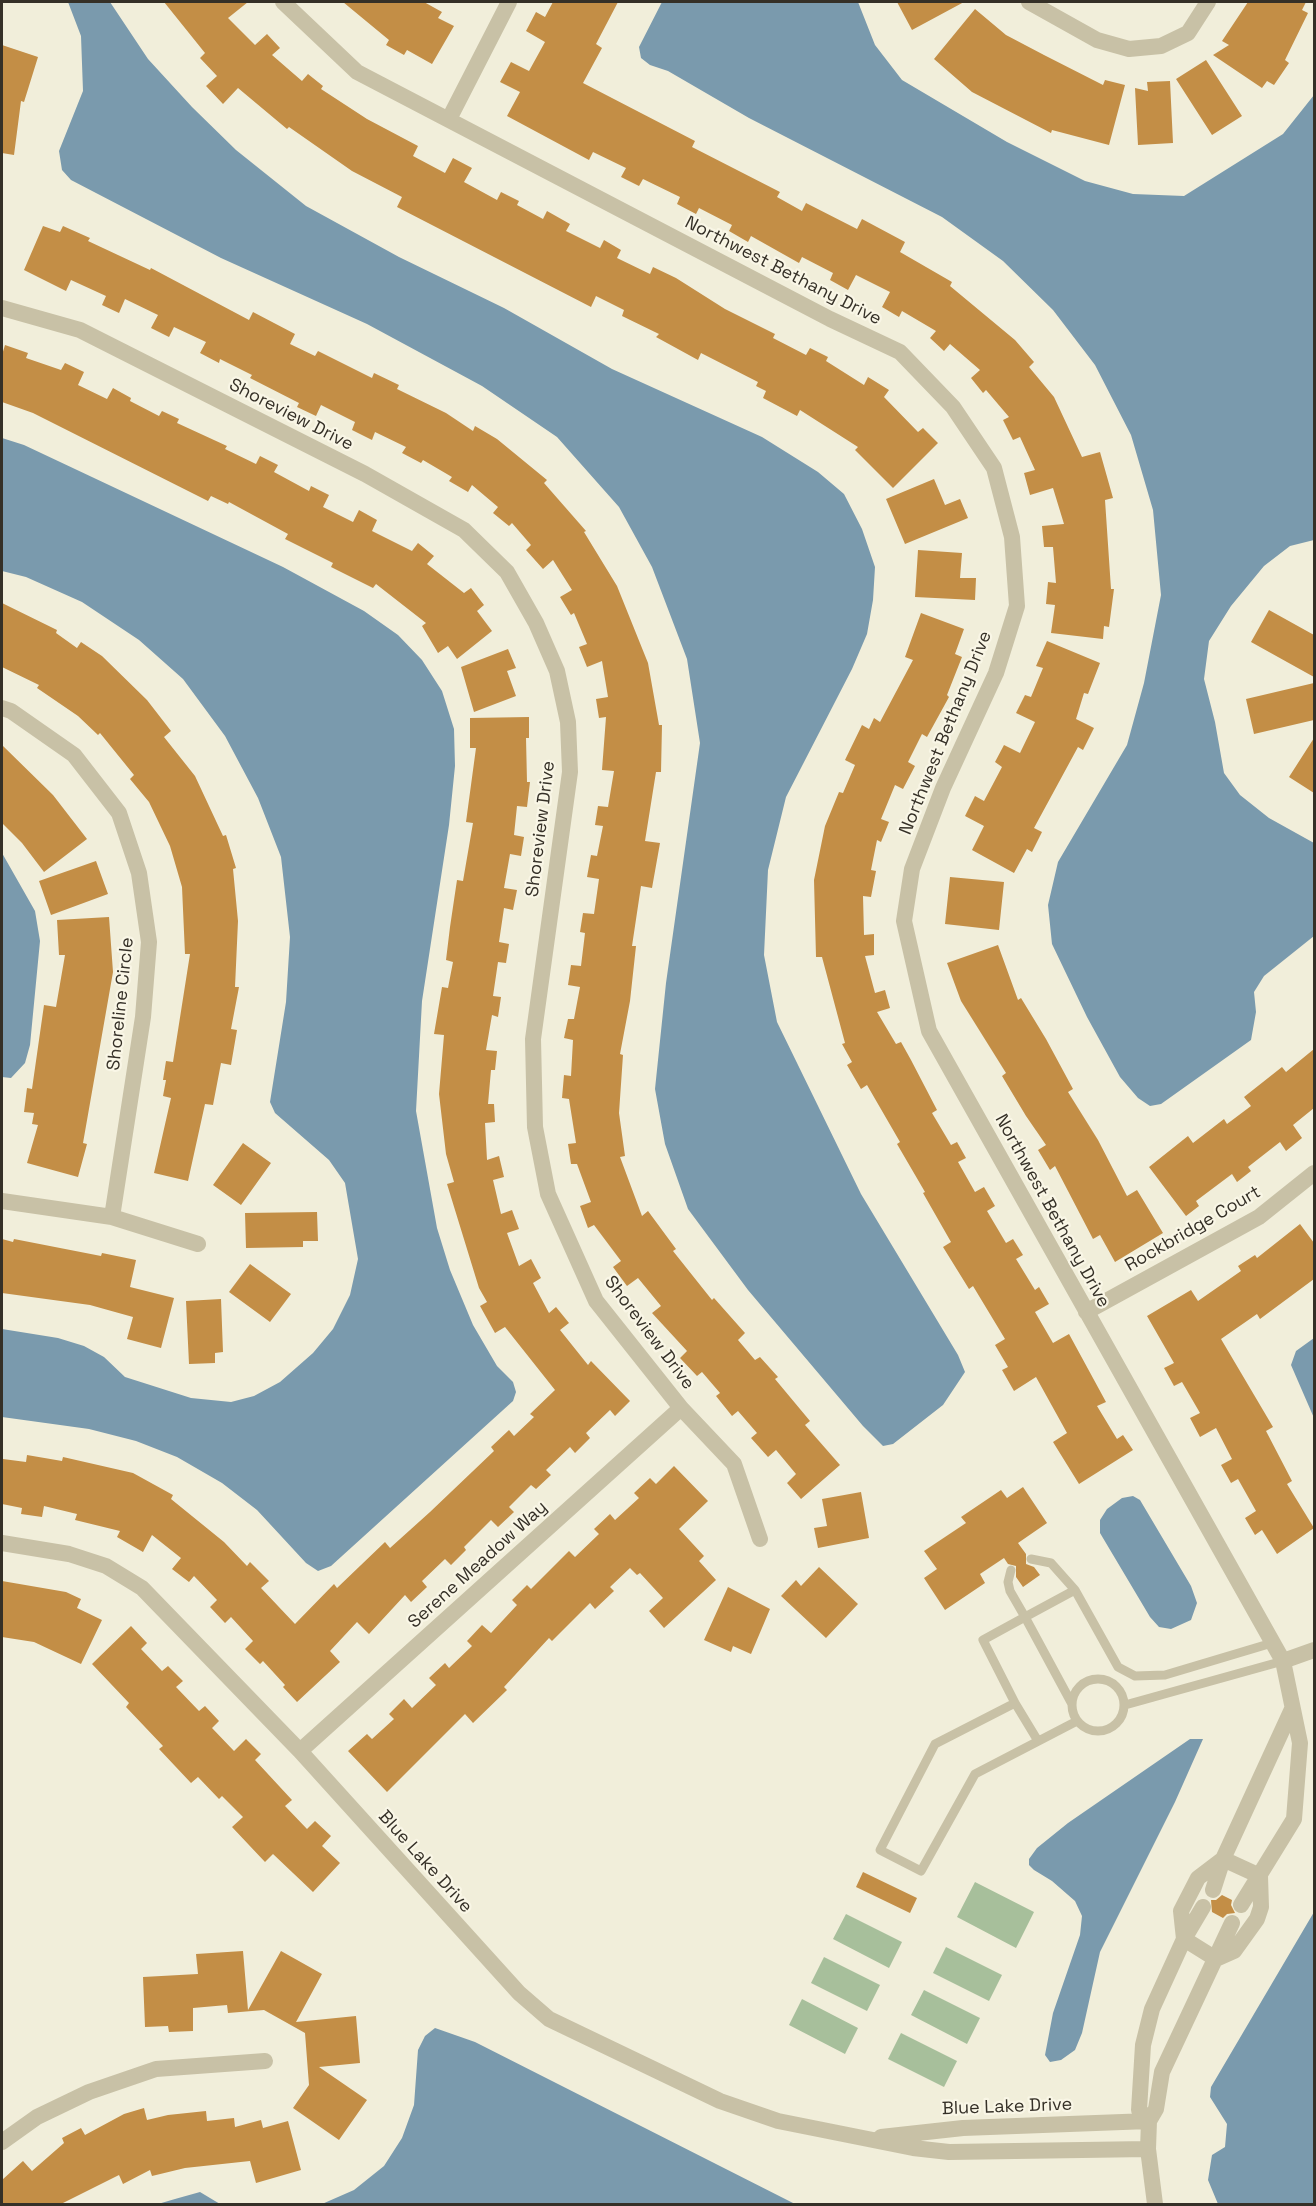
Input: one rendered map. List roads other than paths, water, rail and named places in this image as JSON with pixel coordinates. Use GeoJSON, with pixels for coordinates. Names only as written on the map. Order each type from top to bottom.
{"type":"FeatureCollection","features":[{"type":"Feature","properties":{"kind":"street","name":"Northwest Bethany Drive"},"geometry":{"type":"LineString","coordinates":[[284,2],[357,72],[830,319],[900,352],[953,407],[994,468],[1012,537],[1017,606],[996,673],[944,788],[912,869],[904,921],[929,1031],[1283,1661],[1300,1743],[1294,1819],[1241,1905]]}},
{"type":"Feature","properties":{"kind":"street"},"geometry":{"type":"LineString","coordinates":[[448,119],[509,2]]}},
{"type":"Feature","properties":{"kind":"street"},"geometry":{"type":"LineString","coordinates":[[1029,2],[1097,40],[1129,49],[1161,45],[1188,33],[1208,2]]}},
{"type":"Feature","properties":{"kind":"street","name":"Shoreview Drive"},"geometry":{"type":"LineString","coordinates":[[2,308],[80,330],[364,474],[464,530],[507,572],[536,623],[557,671],[568,722],[570,772],[533,1039],[535,1126],[548,1194],[596,1301],[681,1408],[734,1464],[760,1539]]}},
{"type":"Feature","properties":{"kind":"street","name":"Shoreline Circle"},"geometry":{"type":"LineString","coordinates":[[2,708],[10,711],[74,755],[119,813],[139,873],[149,942],[142,1017],[112,1217]]}},
{"type":"Feature","properties":{"kind":"street","name":"Rockbridge Court"},"geometry":{"type":"LineString","coordinates":[[1086,1312],[1259,1217],[1314,1173]]}},
{"type":"Feature","properties":{"kind":"street"},"geometry":{"type":"LineString","coordinates":[[2,1201],[112,1217],[198,1244]]}},
{"type":"Feature","properties":{"kind":"street","name":"Serene Meadow Way"},"geometry":{"type":"LineString","coordinates":[[300,1751],[681,1408]]}},
{"type":"Feature","properties":{"kind":"street","name":"Blue Lake Drive"},"geometry":{"type":"LineString","coordinates":[[2,1543],[69,1554],[106,1566],[142,1588],[300,1751],[519,1993],[549,2019],[720,2101],[778,2121],[949,2152],[1018,2153],[1148,2149]]}},
{"type":"Feature","properties":{"kind":"street"},"geometry":{"type":"LineString","coordinates":[[1283,1661],[1314,1650]]}},
{"type":"Feature","properties":{"kind":"street"},"geometry":{"type":"LineString","coordinates":[[1213,1890],[1223,1859],[1292,1709]]}},
{"type":"Feature","properties":{"kind":"street"},"geometry":{"type":"LineString","coordinates":[[1216,1959],[1234,1951],[1257,1919],[1261,1907],[1260,1876],[1223,1859]]}},
{"type":"Feature","properties":{"kind":"street"},"geometry":{"type":"LineString","coordinates":[[1184,1939],[1181,1911],[1198,1878],[1223,1859]]}},
{"type":"Feature","properties":{"kind":"street"},"geometry":{"type":"LineString","coordinates":[[1149,2121],[1140,2110],[1143,2045],[1152,2009],[1184,1939],[1203,1907]]}},
{"type":"Feature","properties":{"kind":"street"},"geometry":{"type":"LineString","coordinates":[[1155,2205],[1148,2149],[1149,2121],[1156,2109],[1162,2073],[1232,1923]]}},
{"type":"Feature","properties":{"kind":"street"},"geometry":{"type":"LineString","coordinates":[[1184,1939],[1216,1959]]}},
{"type":"Feature","properties":{"kind":"street"},"geometry":{"type":"LineString","coordinates":[[2,2142],[37,2117],[78,2097],[156,2069],[265,2061]]}},
{"type":"Feature","properties":{"kind":"street","name":"Blue Lake Drive"},"geometry":{"type":"LineString","coordinates":[[868,2139],[932,2130],[1149,2121]]}},
{"type":"Feature","properties":{"kind":"street"},"geometry":{"type":"LineString","coordinates":[[1017,2126],[1018,2153]]}},
{"type":"Feature","properties":{"kind":"lane"},"geometry":{"type":"LineString","coordinates":[[1031,1559],[1051,1563],[1064,1574],[1118,1667],[1135,1676],[1165,1675],[1272,1642]]}},
{"type":"Feature","properties":{"kind":"lane"},"geometry":{"type":"LineString","coordinates":[[1011,1570],[1008,1582],[1015,1600],[1072,1704],[1077,1721],[1090,1731],[1107,1731],[1120,1721],[1125,1705],[1124,1696],[1112,1682],[1104,1679],[1086,1682],[1074,1695],[1072,1704]]}},
{"type":"Feature","properties":{"kind":"lane"},"geometry":{"type":"LineString","coordinates":[[1038,1741],[983,1640],[1075,1590]]}},
{"type":"Feature","properties":{"kind":"lane"},"geometry":{"type":"LineString","coordinates":[[1125,1705],[1283,1661]]}},
{"type":"Feature","properties":{"kind":"lane"},"geometry":{"type":"LineString","coordinates":[[1112,1682],[1118,1667]]}},
{"type":"Feature","properties":{"kind":"lane"},"geometry":{"type":"LineString","coordinates":[[1016,1703],[935,1744],[880,1850],[921,1871],[975,1774],[1077,1721]]}},
{"type":"Feature","properties":{"kind":"water"},"geometry":{"type":"Polygon","coordinates":[[[68,2],[110,2],[148,59],[192,107],[236,150],[306,206],[399,257],[504,308],[612,369],[762,437],[818,472],[844,494],[862,529],[875,567],[873,600],[867,634],[852,669],[786,797],[768,870],[764,955],[777,1022],[861,1194],[958,1355],[965,1372],[943,1405],[893,1444],[883,1446],[863,1426],[748,1290],[688,1209],[665,1144],[655,1089],[666,983],[700,743],[687,659],[652,567],[619,507],[557,437],[482,386],[367,324],[221,258],[71,180],[62,170],[59,151],[83,91],[81,36],[68,2]]]}},
{"type":"Feature","properties":{"kind":"water"},"geometry":{"type":"Polygon","coordinates":[[[662,2],[858,2],[875,45],[902,80],[1007,142],[1085,181],[1133,194],[1184,196],[1283,134],[1314,95],[1314,540],[1290,546],[1264,566],[1231,606],[1209,641],[1204,679],[1215,722],[1224,773],[1240,795],[1269,818],[1314,843],[1314,936],[1264,976],[1254,992],[1256,1012],[1251,1040],[1161,1104],[1150,1106],[1138,1098],[1120,1077],[1087,1017],[1052,944],[1048,905],[1058,862],[1127,745],[1144,683],[1161,595],[1153,510],[1131,435],[1095,365],[1053,310],[1003,261],[942,217],[749,118],[641,58],[639,47],[662,2]]]}},
{"type":"Feature","properties":{"kind":"water"},"geometry":{"type":"Polygon","coordinates":[[[2,438],[24,445],[283,567],[364,611],[398,635],[422,660],[442,691],[454,729],[455,766],[449,825],[422,1001],[416,1111],[437,1228],[450,1270],[473,1325],[497,1366],[513,1382],[516,1392],[513,1401],[331,1566],[318,1571],[306,1563],[257,1510],[222,1483],[177,1457],[136,1441],[89,1429],[2,1417],[2,1329],[58,1338],[84,1346],[104,1357],[125,1377],[191,1398],[231,1402],[254,1396],[280,1382],[313,1353],[333,1329],[350,1295],[358,1259],[345,1183],[329,1160],[275,1113],[270,1102],[286,1002],[290,937],[281,857],[258,798],[225,736],[183,679],[139,640],[82,602],[26,577],[2,571],[2,438]]]}},
{"type":"Feature","properties":{"kind":"water"},"geometry":{"type":"Polygon","coordinates":[[[2,853],[35,911],[40,941],[30,1045],[25,1063],[11,1078],[2,1077],[2,853]]]}},
{"type":"Feature","properties":{"kind":"water"},"geometry":{"type":"Polygon","coordinates":[[[1314,1338],[1314,1418],[1291,1365],[1296,1351],[1314,1338]]]}},
{"type":"Feature","properties":{"kind":"water"},"geometry":{"type":"Polygon","coordinates":[[[1133,1496],[1140,1500],[1191,1586],[1197,1603],[1191,1620],[1171,1629],[1159,1627],[1150,1617],[1100,1533],[1100,1520],[1107,1509],[1122,1498],[1133,1496]]]}},
{"type":"Feature","properties":{"kind":"water"},"geometry":{"type":"Polygon","coordinates":[[[1190,1739],[1203,1739],[1175,1802],[1100,1952],[1082,2033],[1075,2050],[1061,2060],[1050,2062],[1045,2055],[1053,2013],[1080,1935],[1082,1916],[1075,1901],[1052,1881],[1034,1870],[1029,1865],[1029,1859],[1037,1848],[1068,1823],[1190,1739]]]}},
{"type":"Feature","properties":{"kind":"water"},"geometry":{"type":"Polygon","coordinates":[[[1314,1912],[1314,2204],[1218,2204],[1208,2180],[1212,2155],[1225,2147],[1227,2124],[1210,2097],[1211,2087],[1314,1912]]]}},
{"type":"Feature","properties":{"kind":"water"},"geometry":{"type":"Polygon","coordinates":[[[435,2028],[475,2042],[795,2204],[322,2204],[354,2190],[384,2166],[402,2138],[414,2105],[418,2050],[425,2036],[435,2028]]]}},
{"type":"Feature","properties":{"kind":"water"},"geometry":{"type":"Polygon","coordinates":[[[200,2192],[220,2204],[158,2204],[175,2199],[200,2192]]]}}]}
